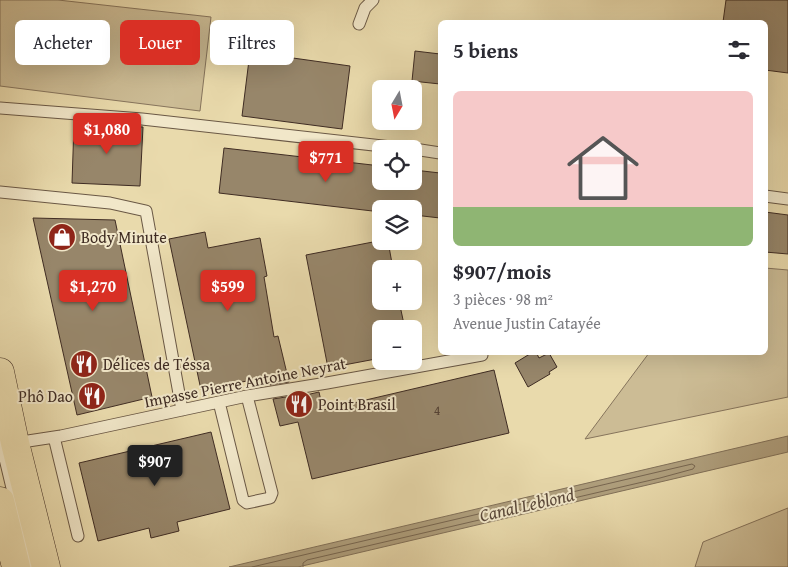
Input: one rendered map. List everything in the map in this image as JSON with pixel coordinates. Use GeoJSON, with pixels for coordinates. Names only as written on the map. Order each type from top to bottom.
{"type":"FeatureCollection","features":[{"type":"Feature","properties":{"kind":"main road"},"geometry":{"type":"LineString","coordinates":[[0,372],[8,441],[46,567]]}},
{"type":"Feature","properties":{"kind":"main road"},"geometry":{"type":"LineString","coordinates":[[1,512],[16,567]]}},
{"type":"Feature","properties":{"kind":"lane"},"geometry":{"type":"LineString","coordinates":[[359,24],[365,8],[373,0]]}},
{"type":"Feature","properties":{"kind":"lane"},"geometry":{"type":"LineString","coordinates":[[0,108],[142,119],[372,145]]}},
{"type":"Feature","properties":{"kind":"lane"},"geometry":{"type":"LineString","coordinates":[[422,150],[438,152]]}},
{"type":"Feature","properties":{"kind":"lane"},"geometry":{"type":"LineString","coordinates":[[0,192],[110,203],[146,210],[182,410]]}},
{"type":"Feature","properties":{"kind":"lane"},"geometry":{"type":"LineString","coordinates":[[768,196],[788,198]]}},
{"type":"Feature","properties":{"kind":"lane","name":"Impasse Pierre Antoine Neyrat"},"geometry":{"type":"LineString","coordinates":[[8,441],[54,437],[247,396],[327,384],[482,355]]}},
{"type":"Feature","properties":{"kind":"lane"},"geometry":{"type":"LineString","coordinates":[[219,402],[243,500],[247,503],[270,498],[272,493],[247,396]]}},
{"type":"Feature","properties":{"kind":"lane"},"geometry":{"type":"LineString","coordinates":[[54,437],[78,536]]}},
{"type":"Feature","properties":{"kind":"lane"},"geometry":{"type":"LineString","coordinates":[[8,441],[31,567]]}},
{"type":"Feature","properties":{"kind":"shaded area"},"geometry":{"type":"Polygon","coordinates":[[[0,0],[58,0],[211,17],[200,111],[0,86],[0,0]]]}},
{"type":"Feature","properties":{"kind":"shaded area"},"geometry":{"type":"Polygon","coordinates":[[[768,268],[788,270],[788,397],[585,439],[648,355],[768,355],[768,268]]]}},
{"type":"Feature","properties":{"kind":"shaded area"},"geometry":{"type":"Polygon","coordinates":[[[788,508],[788,567],[695,567],[703,542],[788,508]]]}},
{"type":"Feature","properties":{"kind":"water","name":"Canal Leblond"},"geometry":{"type":"Polygon","coordinates":[[[788,436],[788,452],[298,567],[229,567],[788,436]]]}},
{"type":"Feature","properties":{"kind":"building"},"geometry":{"type":"Polygon","coordinates":[[[726,0],[788,0],[788,73],[768,70],[768,20],[723,20],[726,0]]]}},
{"type":"Feature","properties":{"kind":"building"},"geometry":{"type":"Polygon","coordinates":[[[415,51],[438,54],[438,84],[412,80],[415,51]]]}},
{"type":"Feature","properties":{"kind":"building"},"geometry":{"type":"Polygon","coordinates":[[[294,58],[350,66],[342,129],[242,116],[248,65],[294,65],[294,58]]]}},
{"type":"Feature","properties":{"kind":"building"},"geometry":{"type":"Polygon","coordinates":[[[74,124],[143,127],[140,186],[72,183],[74,124]]]}},
{"type":"Feature","properties":{"kind":"building"},"geometry":{"type":"Polygon","coordinates":[[[224,148],[372,165],[372,190],[422,190],[422,171],[438,173],[438,218],[422,216],[422,200],[372,200],[372,211],[219,193],[224,148]]]}},
{"type":"Feature","properties":{"kind":"building"},"geometry":{"type":"Polygon","coordinates":[[[768,212],[788,215],[788,254],[768,252],[768,212]]]}},
{"type":"Feature","properties":{"kind":"building"},"geometry":{"type":"Polygon","coordinates":[[[33,218],[115,220],[152,397],[77,415],[33,218]]]}},
{"type":"Feature","properties":{"kind":"building"},"geometry":{"type":"Polygon","coordinates":[[[205,232],[208,248],[260,238],[267,276],[264,277],[274,337],[278,336],[289,382],[270,385],[269,380],[257,382],[257,379],[201,390],[169,239],[205,232]]]}},
{"type":"Feature","properties":{"kind":"building"},"geometry":{"type":"Polygon","coordinates":[[[372,242],[372,250],[390,250],[391,260],[372,260],[372,310],[401,310],[403,320],[372,320],[372,360],[328,368],[306,255],[372,242]]]}},
{"type":"Feature","properties":{"kind":"building"},"geometry":{"type":"Polygon","coordinates":[[[528,355],[538,355],[539,358],[550,355],[557,367],[549,372],[550,374],[528,387],[515,363],[528,355]]]}},
{"type":"Feature","properties":{"kind":"building"},"geometry":{"type":"Polygon","coordinates":[[[494,370],[509,433],[312,479],[298,422],[280,426],[273,399],[292,396],[293,398],[319,392],[323,410],[494,370]]]}},
{"type":"Feature","properties":{"kind":"building"},"geometry":{"type":"Polygon","coordinates":[[[211,432],[230,509],[177,522],[179,531],[151,538],[149,528],[98,541],[79,463],[211,432]]]}},
{"type":"Feature","properties":{"kind":"place","name":"Body Minute"},"geometry":{"type":"Point","coordinates":[62,237]}},
{"type":"Feature","properties":{"kind":"place","name":"Délices de Téssa"},"geometry":{"type":"Point","coordinates":[84,364]}},
{"type":"Feature","properties":{"kind":"place","name":"Phô Dao"},"geometry":{"type":"Point","coordinates":[92,396]}},
{"type":"Feature","properties":{"kind":"place","name":"Point Brasil"},"geometry":{"type":"Point","coordinates":[299,404]}}]}
